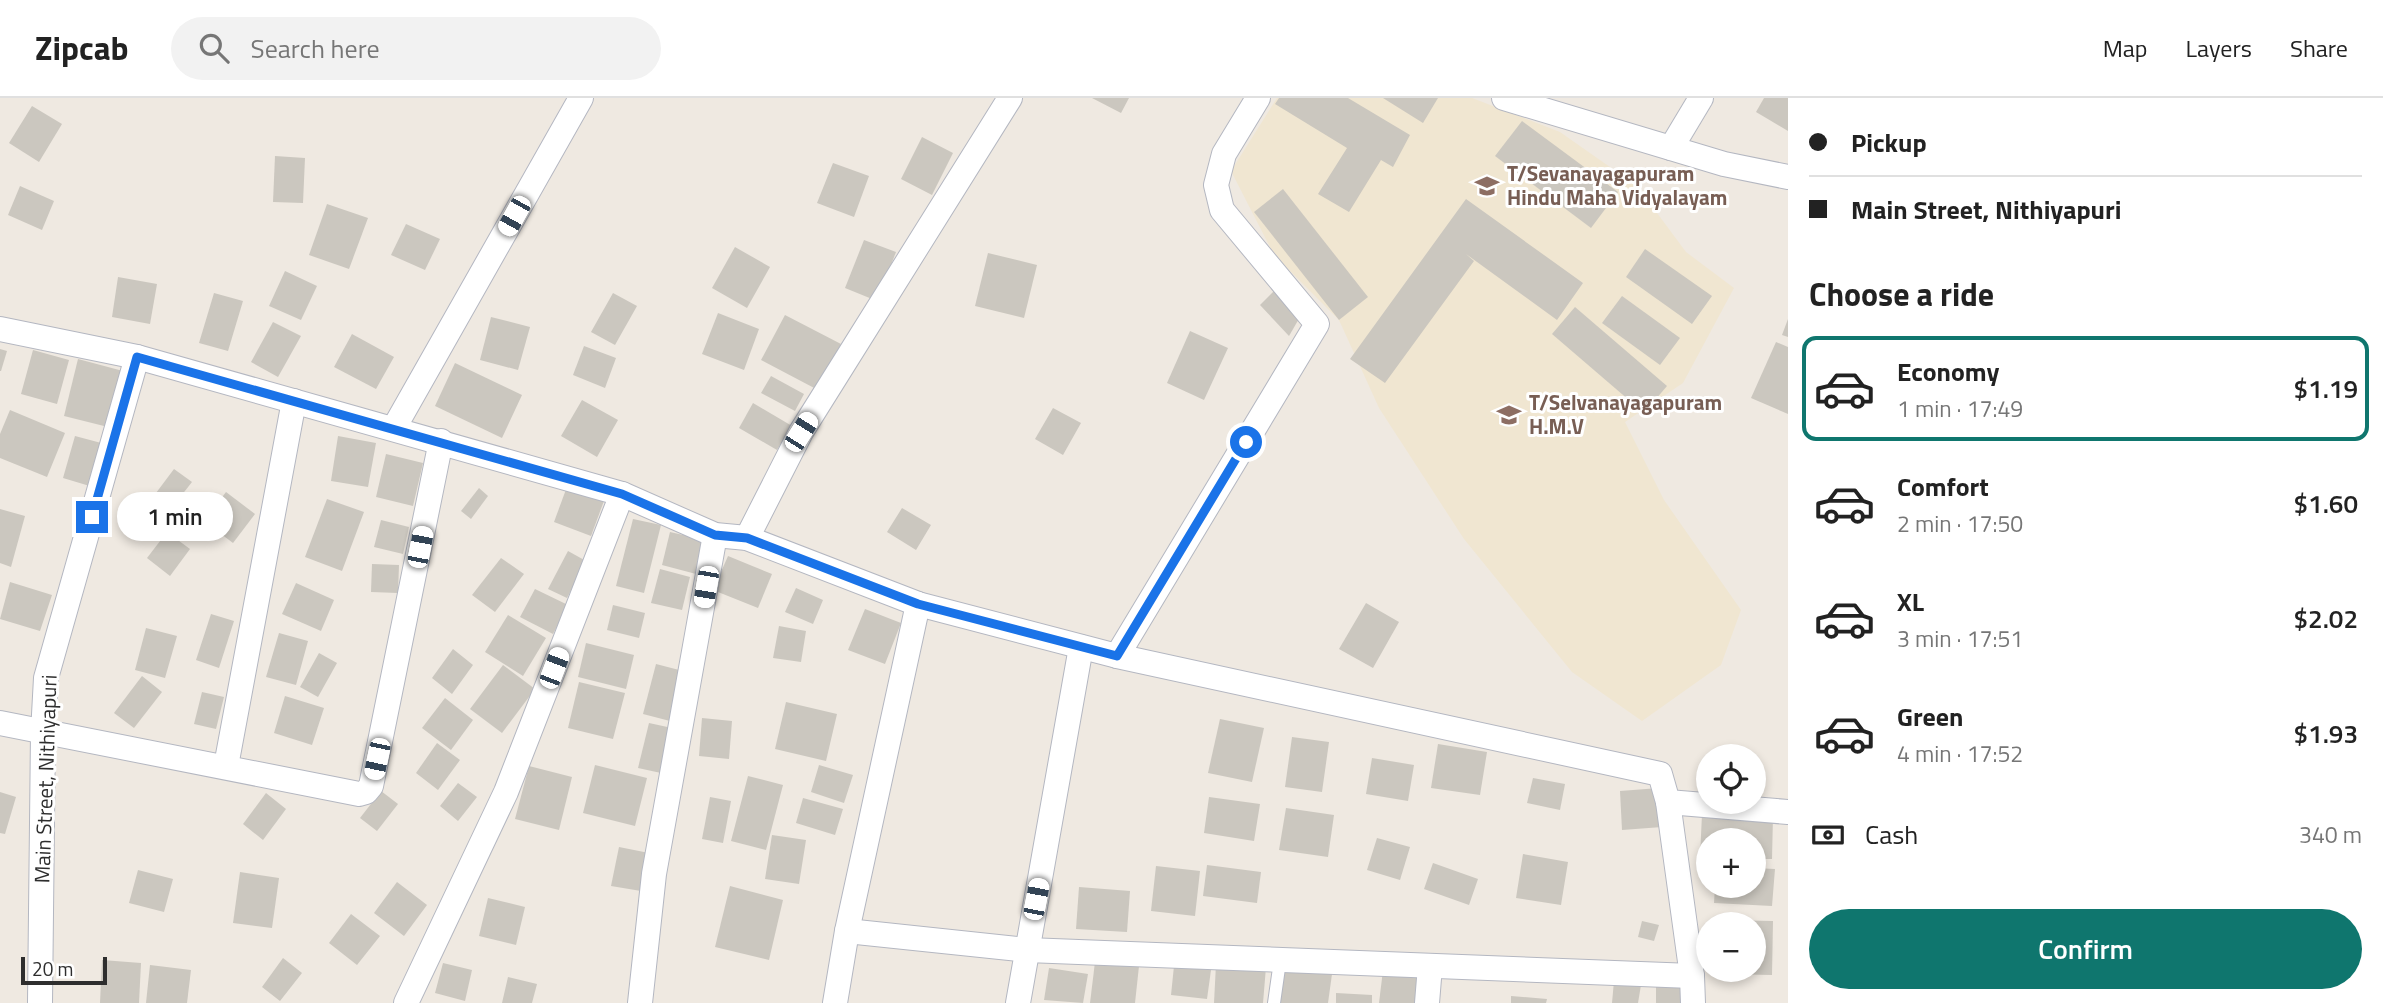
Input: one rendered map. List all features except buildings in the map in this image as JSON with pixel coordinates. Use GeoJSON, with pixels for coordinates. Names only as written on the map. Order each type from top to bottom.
{"type":"FeatureCollection","features":[{"type":"Feature","properties":{"kind":"street"},"geometry":{"type":"LineString","coordinates":[[394,429],[581,98]]}},
{"type":"Feature","properties":{"kind":"street"},"geometry":{"type":"LineString","coordinates":[[747,538],[801,432],[1010,98]]}},
{"type":"Feature","properties":{"kind":"street"},"geometry":{"type":"LineString","coordinates":[[1117,656],[1317,324],[1222,210],[1216,185],[1224,154],[1258,98]]}},
{"type":"Feature","properties":{"kind":"street"},"geometry":{"type":"LineString","coordinates":[[1504,98],[1724,164],[1788,177]]}},
{"type":"Feature","properties":{"kind":"street"},"geometry":{"type":"LineString","coordinates":[[1671,148],[1701,98]]}},
{"type":"Feature","properties":{"kind":"street"},"geometry":{"type":"LineString","coordinates":[[0,328],[137,357],[622,494],[715,535],[747,538],[918,604],[1117,656],[1660,774],[1668,802],[1692,976],[1693,1003]]}},
{"type":"Feature","properties":{"kind":"street","name":"Main Street, Nithiyapuri"},"geometry":{"type":"LineString","coordinates":[[40,1003],[46,678],[137,357]]}},
{"type":"Feature","properties":{"kind":"street"},"geometry":{"type":"LineString","coordinates":[[226,766],[294,401]]}},
{"type":"Feature","properties":{"kind":"street"},"geometry":{"type":"LineString","coordinates":[[0,723],[359,794],[366,792],[371,786],[441,441]]}},
{"type":"Feature","properties":{"kind":"street"},"geometry":{"type":"LineString","coordinates":[[406,1003],[506,792],[622,494]]}},
{"type":"Feature","properties":{"kind":"street"},"geometry":{"type":"LineString","coordinates":[[640,1003],[654,874],[715,535]]}},
{"type":"Feature","properties":{"kind":"street"},"geometry":{"type":"LineString","coordinates":[[835,1003],[847,931],[918,604]]}},
{"type":"Feature","properties":{"kind":"street"},"geometry":{"type":"LineString","coordinates":[[1018,1003],[1082,647]]}},
{"type":"Feature","properties":{"kind":"street"},"geometry":{"type":"LineString","coordinates":[[1668,802],[1788,813]]}},
{"type":"Feature","properties":{"kind":"street"},"geometry":{"type":"LineString","coordinates":[[847,931],[1027,950],[1692,976]]}},
{"type":"Feature","properties":{"kind":"street"},"geometry":{"type":"LineString","coordinates":[[1427,1003],[1430,966]]}},
{"type":"Feature","properties":{"kind":"lane"},"geometry":{"type":"LineString","coordinates":[[1274,1003],[1280,961]]}},
{"type":"Feature","properties":{"kind":"shaded area","name":"T/Selvanayagapuram H.M.V"},"geometry":{"type":"Polygon","coordinates":[[[1277,98],[1472,98],[1560,132],[1637,186],[1686,252],[1734,288],[1683,383],[1625,422],[1664,500],[1741,610],[1721,665],[1642,721],[1572,672],[1464,539],[1379,408],[1339,320],[1274,255],[1231,171],[1277,98]]]}},
{"type":"Feature","properties":{"kind":"place","name":"T/Sevanayagapuram Hindu Maha Vidyalayam"},"geometry":{"type":"Point","coordinates":[1487,186]}},
{"type":"Feature","properties":{"kind":"place","name":"T/Selvanayagapuram H.M.V"},"geometry":{"type":"Point","coordinates":[1509,415]}},
{"type":"Feature","properties":{"kind":"route"},"geometry":{"type":"LineString","coordinates":[[92,517],[137,357],[622,494],[715,535],[747,538],[918,604],[1117,656],[1246,442]]}}]}
